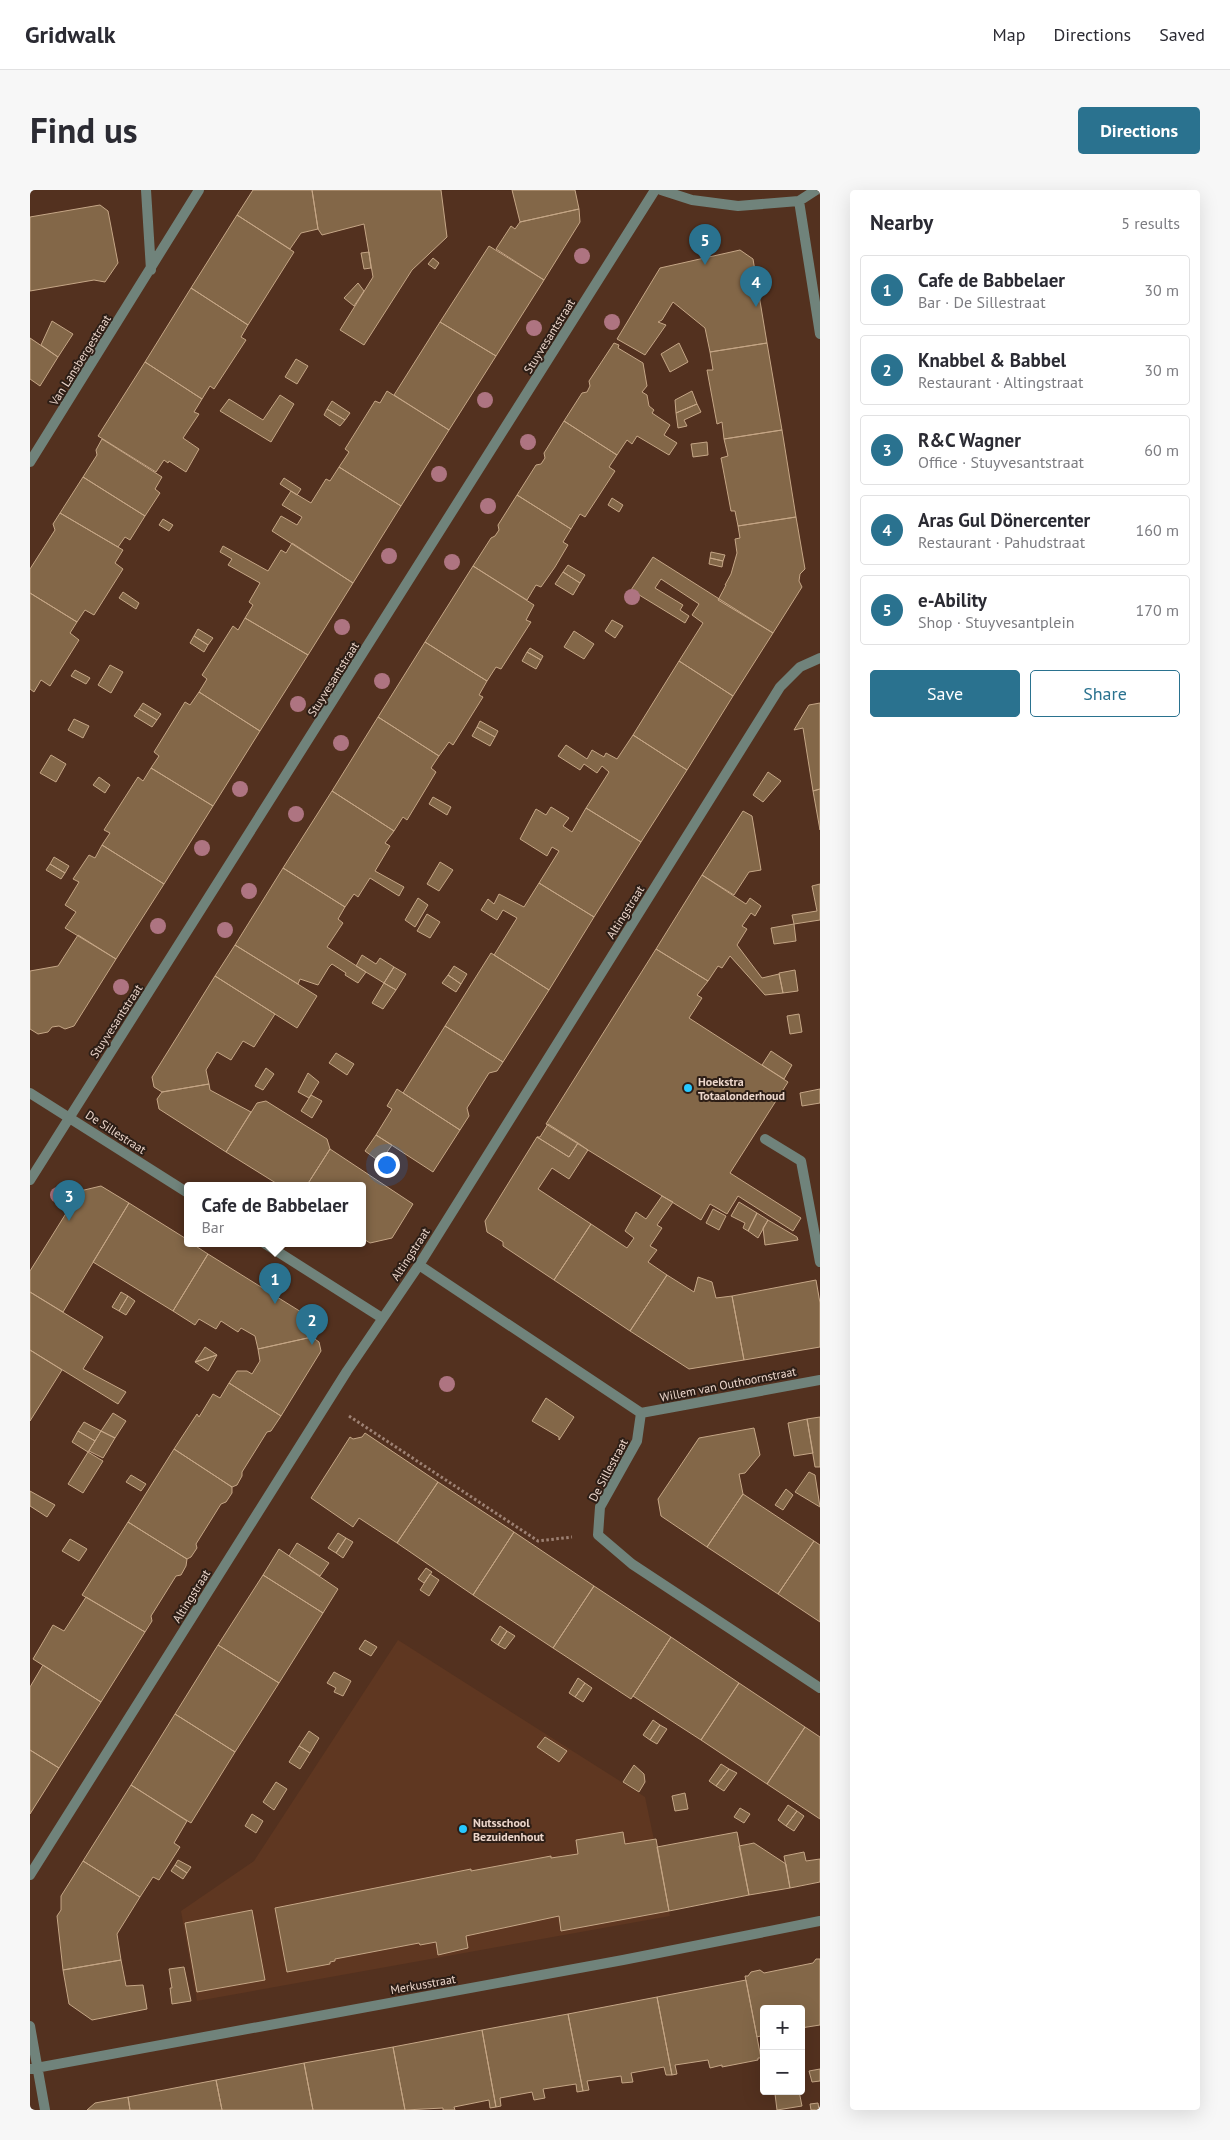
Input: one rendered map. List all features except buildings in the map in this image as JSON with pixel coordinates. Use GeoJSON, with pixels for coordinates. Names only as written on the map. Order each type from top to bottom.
{"type":"FeatureCollection","features":[{"type":"Feature","properties":{"kind":"street"},"geometry":{"type":"LineString","coordinates":[[146,190],[151,270]]}},
{"type":"Feature","properties":{"kind":"street","name":"Van Lansbergestraat"},"geometry":{"type":"LineString","coordinates":[[30,462],[199,190]]}},
{"type":"Feature","properties":{"kind":"street","name":"Stuyvesantstraat"},"geometry":{"type":"LineString","coordinates":[[30,1180],[655,190]]}},
{"type":"Feature","properties":{"kind":"street"},"geometry":{"type":"LineString","coordinates":[[661,190],[692,200],[738,206],[799,201],[816,190]]}},
{"type":"Feature","properties":{"kind":"street"},"geometry":{"type":"LineString","coordinates":[[799,201],[820,334]]}},
{"type":"Feature","properties":{"kind":"street","name":"Altingstraat"},"geometry":{"type":"LineString","coordinates":[[30,1875],[347,1371],[419,1265],[780,688],[800,667],[820,658]]}},
{"type":"Feature","properties":{"kind":"street","name":"De Sillestraat"},"geometry":{"type":"LineString","coordinates":[[30,1093],[184,1190]]}},
{"type":"Feature","properties":{"kind":"street"},"geometry":{"type":"LineString","coordinates":[[765,1139],[801,1161],[820,1262]]}},
{"type":"Feature","properties":{"kind":"street"},"geometry":{"type":"LineString","coordinates":[[270,1247],[382,1318]]}},
{"type":"Feature","properties":{"kind":"street"},"geometry":{"type":"LineString","coordinates":[[419,1265],[641,1413]]}},
{"type":"Feature","properties":{"kind":"street","name":"Willem van Outhoornstraat"},"geometry":{"type":"LineString","coordinates":[[641,1413],[820,1380]]}},
{"type":"Feature","properties":{"kind":"street","name":"De Sillestraat"},"geometry":{"type":"LineString","coordinates":[[598,1535],[600,1507],[637,1441],[641,1413]]}},
{"type":"Feature","properties":{"kind":"street"},"geometry":{"type":"LineString","coordinates":[[598,1535],[632,1564],[820,1688]]}},
{"type":"Feature","properties":{"kind":"street","name":"Merkusstraat"},"geometry":{"type":"LineString","coordinates":[[34,2068],[623,1960],[820,1921]]}},
{"type":"Feature","properties":{"kind":"street"},"geometry":{"type":"LineString","coordinates":[[30,2026],[34,2068],[45,2110]]}},
{"type":"Feature","properties":{"kind":"path"},"geometry":{"type":"LineString","coordinates":[[328,1402],[538,1541],[598,1535]]}},
{"type":"Feature","properties":{"kind":"shaded area","name":"Nutsschool Bezuidenhout"},"geometry":{"type":"Polygon","coordinates":[[[398,1640],[645,1797],[670,1916],[197,2001],[181,1911],[254,1861],[398,1640]]]}},
{"type":"Feature","properties":{"kind":"place","name":"e-Ability"},"geometry":{"type":"Point","coordinates":[705,265]}},
{"type":"Feature","properties":{"kind":"place","name":"Aras Gul Dönercenter"},"geometry":{"type":"Point","coordinates":[756,307]}},
{"type":"Feature","properties":{"kind":"place","name":"Hoekstra Totaalonderhoud"},"geometry":{"type":"Point","coordinates":[688,1088]}},
{"type":"Feature","properties":{"kind":"place","name":"R&C Wagner"},"geometry":{"type":"Point","coordinates":[69,1221]}},
{"type":"Feature","properties":{"kind":"place","name":"Cafe de Babbelaer"},"geometry":{"type":"Point","coordinates":[275,1304]}},
{"type":"Feature","properties":{"kind":"place","name":"Knabbel & Babbel"},"geometry":{"type":"Point","coordinates":[312,1345]}},
{"type":"Feature","properties":{"kind":"place","name":"Nutsschool Bezuidenhout"},"geometry":{"type":"Point","coordinates":[463,1829]}}]}
